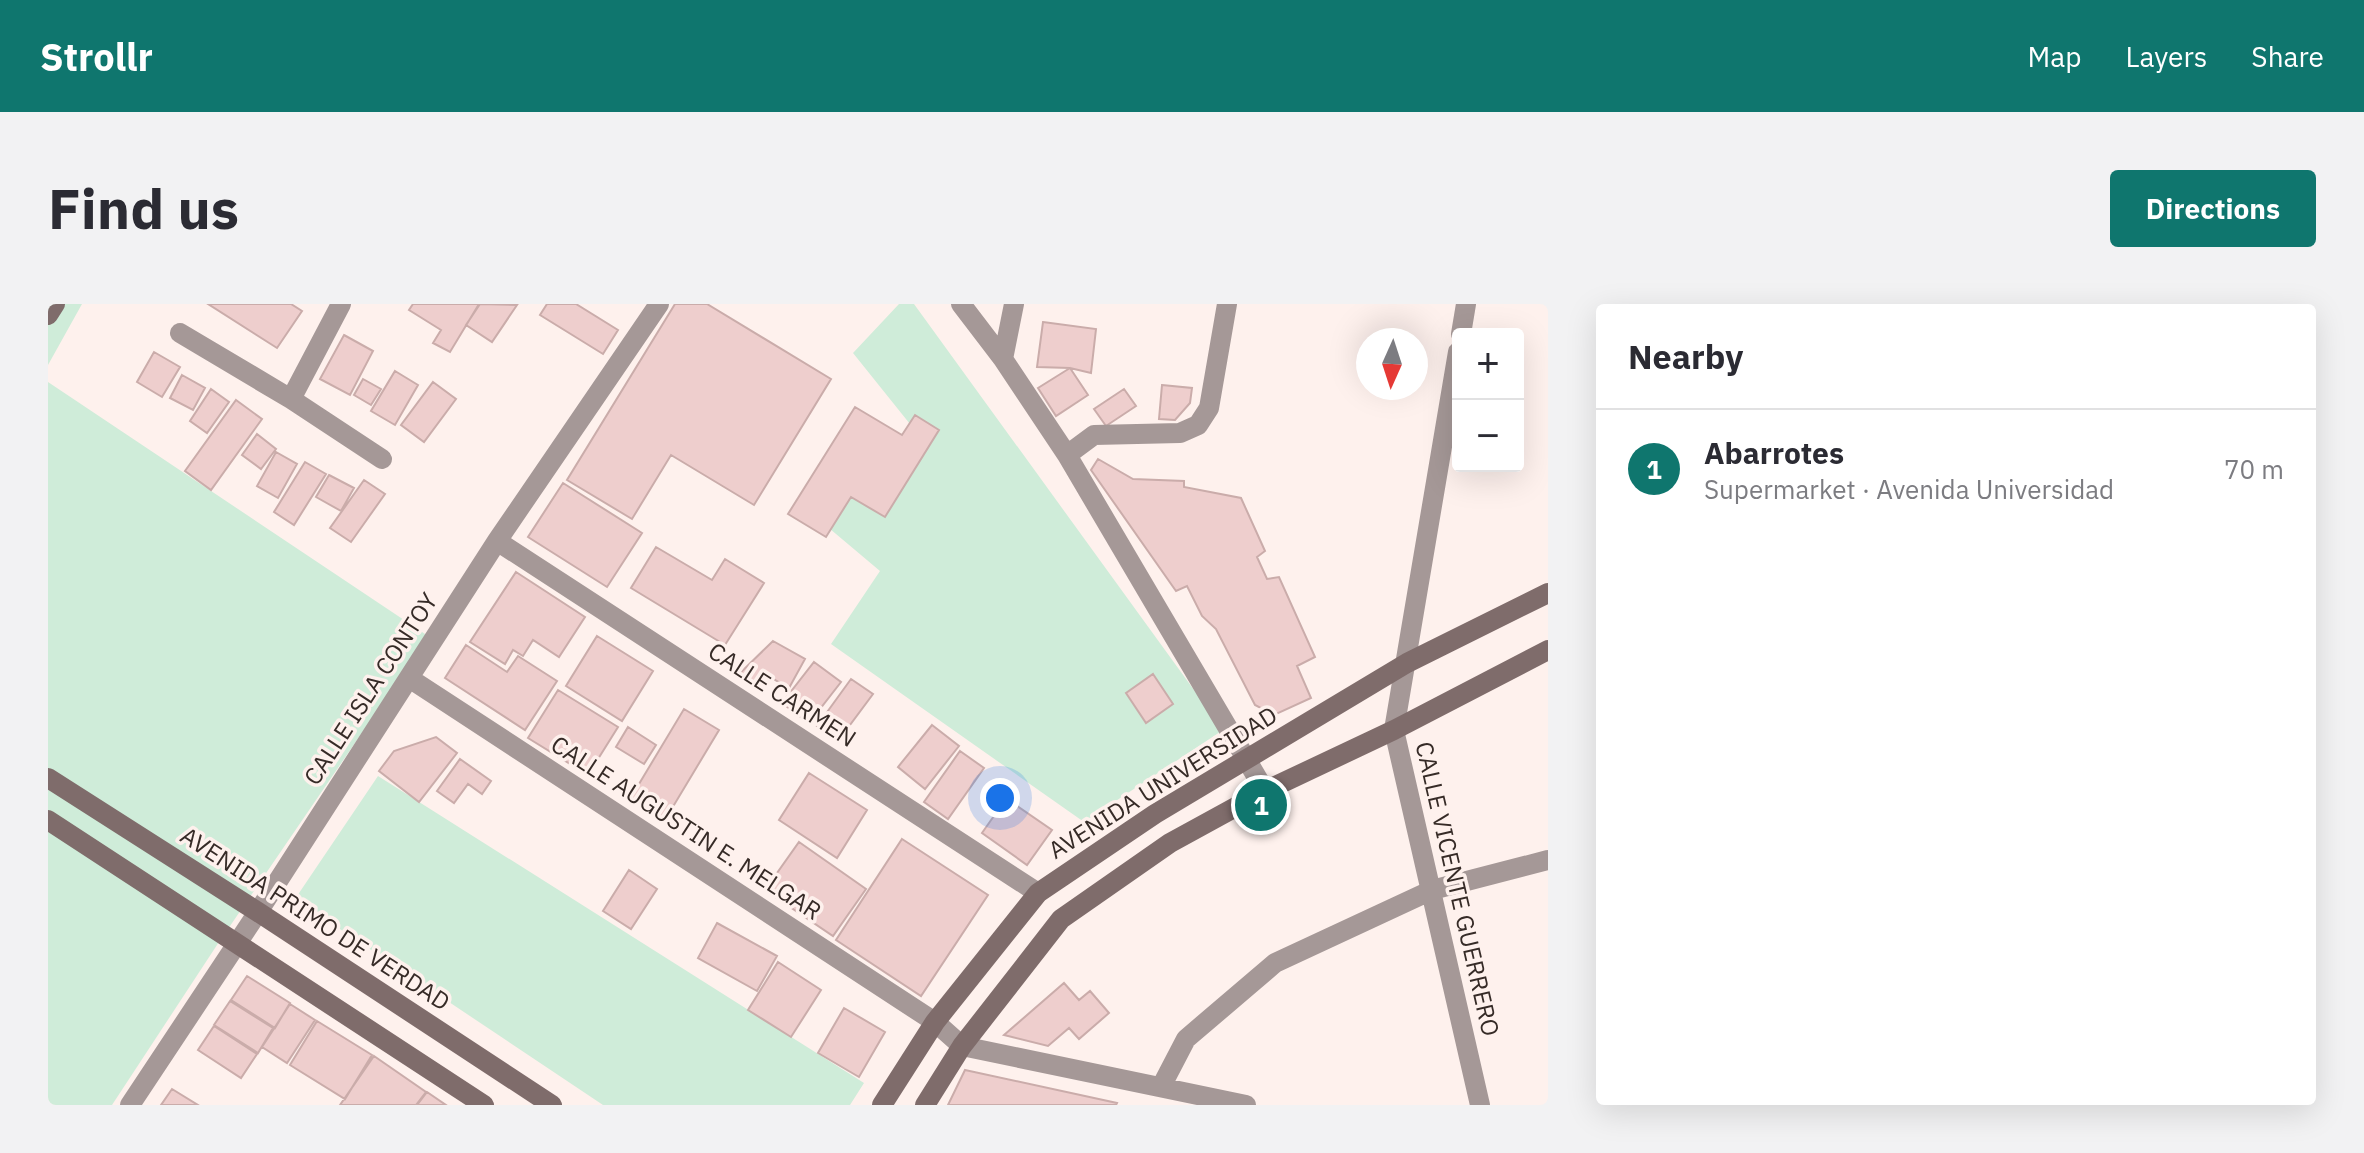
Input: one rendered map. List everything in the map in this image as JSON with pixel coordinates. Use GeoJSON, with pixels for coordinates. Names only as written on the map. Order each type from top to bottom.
{"type":"FeatureCollection","features":[{"type":"Feature","properties":{"kind":"main road"},"geometry":{"type":"LineString","coordinates":[[48,315],[55,304]]}},
{"type":"Feature","properties":{"kind":"main road","name":"AVENIDA UNIVERSIDAD"},"geometry":{"type":"LineString","coordinates":[[882,1105],[935,1022],[1038,893],[1155,814],[1407,663],[1548,593]]}},
{"type":"Feature","properties":{"kind":"main road"},"geometry":{"type":"LineString","coordinates":[[925,1105],[962,1046],[1061,919],[1170,843],[1265,791],[1394,730],[1548,650]]}},
{"type":"Feature","properties":{"kind":"main road","name":"AVENIDA PRIMO DE VERDAD"},"geometry":{"type":"LineString","coordinates":[[48,778],[552,1105]]}},
{"type":"Feature","properties":{"kind":"main road"},"geometry":{"type":"LineString","coordinates":[[48,820],[484,1105]]}},
{"type":"Feature","properties":{"kind":"street"},"geometry":{"type":"LineString","coordinates":[[291,399],[341,304]]}},
{"type":"Feature","properties":{"kind":"street","name":"CALLE ISLA CONTOY"},"geometry":{"type":"LineString","coordinates":[[130,1105],[497,541],[659,304]]}},
{"type":"Feature","properties":{"kind":"street"},"geometry":{"type":"LineString","coordinates":[[961,304],[1003,359],[1067,455],[1265,791]]}},
{"type":"Feature","properties":{"kind":"street"},"geometry":{"type":"LineString","coordinates":[[1003,359],[1014,304]]}},
{"type":"Feature","properties":{"kind":"street"},"geometry":{"type":"LineString","coordinates":[[1067,455],[1094,435],[1180,433],[1198,425],[1209,408],[1227,304]]}},
{"type":"Feature","properties":{"kind":"street"},"geometry":{"type":"LineString","coordinates":[[1462,328],[1466,304]]}},
{"type":"Feature","properties":{"kind":"street"},"geometry":{"type":"LineString","coordinates":[[180,333],[291,399],[382,459]]}},
{"type":"Feature","properties":{"kind":"street","name":"CALLE VICENTE GUERRERO"},"geometry":{"type":"LineString","coordinates":[[1452,389],[1394,730],[1480,1105]]}},
{"type":"Feature","properties":{"kind":"street","name":"CALLE CARMEN"},"geometry":{"type":"LineString","coordinates":[[497,541],[1038,893]]}},
{"type":"Feature","properties":{"kind":"street","name":"CALLE AUGUSTIN E. MELGAR"},"geometry":{"type":"LineString","coordinates":[[409,678],[935,1022],[962,1046]]}},
{"type":"Feature","properties":{"kind":"street"},"geometry":{"type":"LineString","coordinates":[[1161,1087],[1186,1039],[1275,963],[1432,890],[1548,860]]}},
{"type":"Feature","properties":{"kind":"street"},"geometry":{"type":"LineString","coordinates":[[962,1046],[1246,1105]]}},
{"type":"Feature","properties":{"kind":"green space"},"geometry":{"type":"Polygon","coordinates":[[[48,304],[82,304],[48,365],[48,304]]]}},
{"type":"Feature","properties":{"kind":"green space"},"geometry":{"type":"Polygon","coordinates":[[[899,304],[914,304],[1223,730],[1084,822],[831,644],[880,571],[817,518],[922,439],[853,353],[899,304]]]}},
{"type":"Feature","properties":{"kind":"green space"},"geometry":{"type":"Polygon","coordinates":[[[48,382],[428,636],[112,1105],[48,1105],[48,382]]]}},
{"type":"Feature","properties":{"kind":"green space"},"geometry":{"type":"Polygon","coordinates":[[[378,776],[864,1083],[850,1105],[603,1105],[295,899],[378,776]]]}},
{"type":"Feature","properties":{"kind":"building"},"geometry":{"type":"Polygon","coordinates":[[[208,304],[291,304],[302,311],[277,348],[208,304]]]}},
{"type":"Feature","properties":{"kind":"building"},"geometry":{"type":"Polygon","coordinates":[[[413,304],[479,304],[450,352],[433,343],[441,330],[409,310],[413,304]]]}},
{"type":"Feature","properties":{"kind":"building"},"geometry":{"type":"Polygon","coordinates":[[[480,304],[517,305],[492,342],[466,325],[480,304]]]}},
{"type":"Feature","properties":{"kind":"building"},"geometry":{"type":"Polygon","coordinates":[[[547,304],[576,304],[618,330],[603,354],[540,315],[547,304]]]}},
{"type":"Feature","properties":{"kind":"building"},"geometry":{"type":"Polygon","coordinates":[[[675,304],[707,304],[831,379],[754,505],[671,455],[632,519],[567,480],[675,304]]]}},
{"type":"Feature","properties":{"kind":"building"},"geometry":{"type":"Polygon","coordinates":[[[1043,322],[1096,329],[1091,373],[1070,368],[1037,367],[1043,322]]]}},
{"type":"Feature","properties":{"kind":"building"},"geometry":{"type":"Polygon","coordinates":[[[344,335],[373,351],[350,395],[320,379],[344,335]]]}},
{"type":"Feature","properties":{"kind":"building"},"geometry":{"type":"Polygon","coordinates":[[[154,352],[180,367],[162,397],[137,382],[154,352]]]}},
{"type":"Feature","properties":{"kind":"building"},"geometry":{"type":"Polygon","coordinates":[[[1070,368],[1088,395],[1056,416],[1038,388],[1070,368]]]}},
{"type":"Feature","properties":{"kind":"building"},"geometry":{"type":"Polygon","coordinates":[[[395,371],[418,385],[395,425],[371,411],[395,371]]]}},
{"type":"Feature","properties":{"kind":"building"},"geometry":{"type":"Polygon","coordinates":[[[182,375],[205,388],[193,410],[170,398],[182,375]]]}},
{"type":"Feature","properties":{"kind":"building"},"geometry":{"type":"Polygon","coordinates":[[[363,379],[381,389],[371,405],[354,395],[363,379]]]}},
{"type":"Feature","properties":{"kind":"building"},"geometry":{"type":"Polygon","coordinates":[[[433,382],[456,399],[424,442],[401,425],[433,382]]]}},
{"type":"Feature","properties":{"kind":"building"},"geometry":{"type":"Polygon","coordinates":[[[1162,385],[1192,388],[1190,403],[1175,420],[1159,419],[1162,385]]]}},
{"type":"Feature","properties":{"kind":"building"},"geometry":{"type":"Polygon","coordinates":[[[211,389],[229,402],[207,433],[190,421],[211,389]]]}},
{"type":"Feature","properties":{"kind":"building"},"geometry":{"type":"Polygon","coordinates":[[[1124,389],[1136,406],[1106,426],[1094,409],[1124,389]]]}},
{"type":"Feature","properties":{"kind":"building"},"geometry":{"type":"Polygon","coordinates":[[[236,400],[262,419],[211,490],[185,471],[236,400]]]}},
{"type":"Feature","properties":{"kind":"building"},"geometry":{"type":"Polygon","coordinates":[[[855,407],[902,435],[915,415],[939,430],[885,517],[851,497],[826,537],[788,514],[855,407]]]}},
{"type":"Feature","properties":{"kind":"building"},"geometry":{"type":"Polygon","coordinates":[[[257,434],[276,449],[261,469],[242,455],[257,434]]]}},
{"type":"Feature","properties":{"kind":"building"},"geometry":{"type":"Polygon","coordinates":[[[276,452],[297,464],[278,498],[257,486],[276,452]]]}},
{"type":"Feature","properties":{"kind":"building"},"geometry":{"type":"Polygon","coordinates":[[[1098,459],[1133,479],[1184,481],[1184,487],[1241,498],[1265,551],[1257,557],[1267,579],[1279,577],[1315,657],[1297,666],[1311,698],[1274,715],[1255,705],[1216,629],[1202,616],[1187,586],[1176,591],[1091,470],[1098,459]]]}},
{"type":"Feature","properties":{"kind":"building"},"geometry":{"type":"Polygon","coordinates":[[[305,462],[326,474],[294,525],[274,512],[305,462]]]}},
{"type":"Feature","properties":{"kind":"building"},"geometry":{"type":"Polygon","coordinates":[[[329,475],[354,488],[341,511],[316,497],[329,475]]]}},
{"type":"Feature","properties":{"kind":"building"},"geometry":{"type":"Polygon","coordinates":[[[364,480],[385,494],[351,542],[330,528],[364,480]]]}},
{"type":"Feature","properties":{"kind":"building"},"geometry":{"type":"Polygon","coordinates":[[[563,483],[642,533],[607,587],[528,537],[563,483]]]}},
{"type":"Feature","properties":{"kind":"building"},"geometry":{"type":"Polygon","coordinates":[[[656,547],[712,580],[725,559],[764,583],[725,645],[631,588],[656,547]]]}},
{"type":"Feature","properties":{"kind":"building"},"geometry":{"type":"Polygon","coordinates":[[[516,572],[585,617],[559,657],[533,640],[523,656],[513,650],[505,664],[470,642],[516,572]]]}},
{"type":"Feature","properties":{"kind":"building"},"geometry":{"type":"Polygon","coordinates":[[[597,636],[653,671],[622,721],[566,686],[597,636]]]}},
{"type":"Feature","properties":{"kind":"building"},"geometry":{"type":"Polygon","coordinates":[[[773,641],[805,659],[789,688],[770,677],[758,688],[738,675],[773,641]]]}},
{"type":"Feature","properties":{"kind":"building"},"geometry":{"type":"Polygon","coordinates":[[[466,645],[507,672],[518,656],[557,681],[525,730],[445,678],[466,645]]]}},
{"type":"Feature","properties":{"kind":"building"},"geometry":{"type":"Polygon","coordinates":[[[814,662],[841,682],[809,723],[782,703],[814,662]]]}},
{"type":"Feature","properties":{"kind":"building"},"geometry":{"type":"Polygon","coordinates":[[[1153,674],[1173,704],[1146,723],[1126,693],[1153,674]]]}},
{"type":"Feature","properties":{"kind":"building"},"geometry":{"type":"Polygon","coordinates":[[[851,679],[873,694],[838,741],[817,726],[851,679]]]}},
{"type":"Feature","properties":{"kind":"building"},"geometry":{"type":"Polygon","coordinates":[[[558,690],[618,727],[588,775],[528,738],[558,690]]]}},
{"type":"Feature","properties":{"kind":"building"},"geometry":{"type":"Polygon","coordinates":[[[684,709],[719,730],[665,820],[630,799],[684,709]]]}},
{"type":"Feature","properties":{"kind":"building"},"geometry":{"type":"Polygon","coordinates":[[[932,725],[959,746],[925,789],[898,767],[932,725]]]}},
{"type":"Feature","properties":{"kind":"building"},"geometry":{"type":"Polygon","coordinates":[[[628,727],[656,745],[644,764],[616,747],[628,727]]]}},
{"type":"Feature","properties":{"kind":"building"},"geometry":{"type":"Polygon","coordinates":[[[436,737],[457,753],[419,802],[379,771],[394,751],[436,737]]]}},
{"type":"Feature","properties":{"kind":"building"},"geometry":{"type":"Polygon","coordinates":[[[960,751],[984,768],[948,819],[924,802],[960,751]]]}},
{"type":"Feature","properties":{"kind":"building"},"geometry":{"type":"Polygon","coordinates":[[[460,759],[491,781],[482,794],[468,784],[454,803],[437,791],[460,759]]]}},
{"type":"Feature","properties":{"kind":"building"},"geometry":{"type":"Polygon","coordinates":[[[809,773],[867,810],[837,858],[779,820],[809,773]]]}},
{"type":"Feature","properties":{"kind":"building"},"geometry":{"type":"Polygon","coordinates":[[[998,793],[1052,830],[1027,865],[982,833],[996,813],[988,808],[998,793]]]}},
{"type":"Feature","properties":{"kind":"building"},"geometry":{"type":"Polygon","coordinates":[[[902,839],[988,895],[921,996],[836,940],[902,839]]]}},
{"type":"Feature","properties":{"kind":"building"},"geometry":{"type":"Polygon","coordinates":[[[799,842],[866,889],[833,936],[765,890],[799,842]]]}},
{"type":"Feature","properties":{"kind":"building"},"geometry":{"type":"Polygon","coordinates":[[[629,870],[657,889],[631,929],[603,911],[629,870]]]}},
{"type":"Feature","properties":{"kind":"building"},"geometry":{"type":"Polygon","coordinates":[[[717,923],[777,956],[757,991],[698,958],[717,923]]]}},
{"type":"Feature","properties":{"kind":"building"},"geometry":{"type":"Polygon","coordinates":[[[778,962],[821,990],[791,1037],[748,1010],[778,962]]]}},
{"type":"Feature","properties":{"kind":"building"},"geometry":{"type":"Polygon","coordinates":[[[247,976],[290,1003],[275,1028],[231,1000],[247,976]]]}},
{"type":"Feature","properties":{"kind":"building"},"geometry":{"type":"Polygon","coordinates":[[[1064,983],[1079,1000],[1090,991],[1109,1013],[1079,1039],[1069,1028],[1048,1046],[1004,1035],[1064,983]]]}},
{"type":"Feature","properties":{"kind":"building"},"geometry":{"type":"Polygon","coordinates":[[[230,1001],[273,1028],[258,1053],[214,1025],[230,1001]]]}},
{"type":"Feature","properties":{"kind":"building"},"geometry":{"type":"Polygon","coordinates":[[[290,1004],[315,1020],[287,1063],[262,1047],[290,1004]]]}},
{"type":"Feature","properties":{"kind":"building"},"geometry":{"type":"Polygon","coordinates":[[[844,1008],[885,1032],[859,1077],[818,1053],[844,1008]]]}},
{"type":"Feature","properties":{"kind":"building"},"geometry":{"type":"Polygon","coordinates":[[[317,1021],[372,1055],[345,1099],[290,1065],[317,1021]]]}},
{"type":"Feature","properties":{"kind":"building"},"geometry":{"type":"Polygon","coordinates":[[[214,1026],[257,1054],[241,1078],[198,1050],[214,1026]]]}},
{"type":"Feature","properties":{"kind":"building"},"geometry":{"type":"Polygon","coordinates":[[[374,1056],[426,1092],[416,1105],[340,1105],[374,1056]]]}},
{"type":"Feature","properties":{"kind":"building"},"geometry":{"type":"Polygon","coordinates":[[[965,1070],[1117,1103],[948,1105],[965,1070]]]}},
{"type":"Feature","properties":{"kind":"building"},"geometry":{"type":"Polygon","coordinates":[[[172,1089],[198,1105],[161,1105],[172,1089]]]}},
{"type":"Feature","properties":{"kind":"building"},"geometry":{"type":"Polygon","coordinates":[[[427,1092],[446,1105],[417,1105],[427,1092]]]}},
{"type":"Feature","properties":{"kind":"place","name":"Abarrotes"},"geometry":{"type":"Point","coordinates":[1261,805]}}]}
